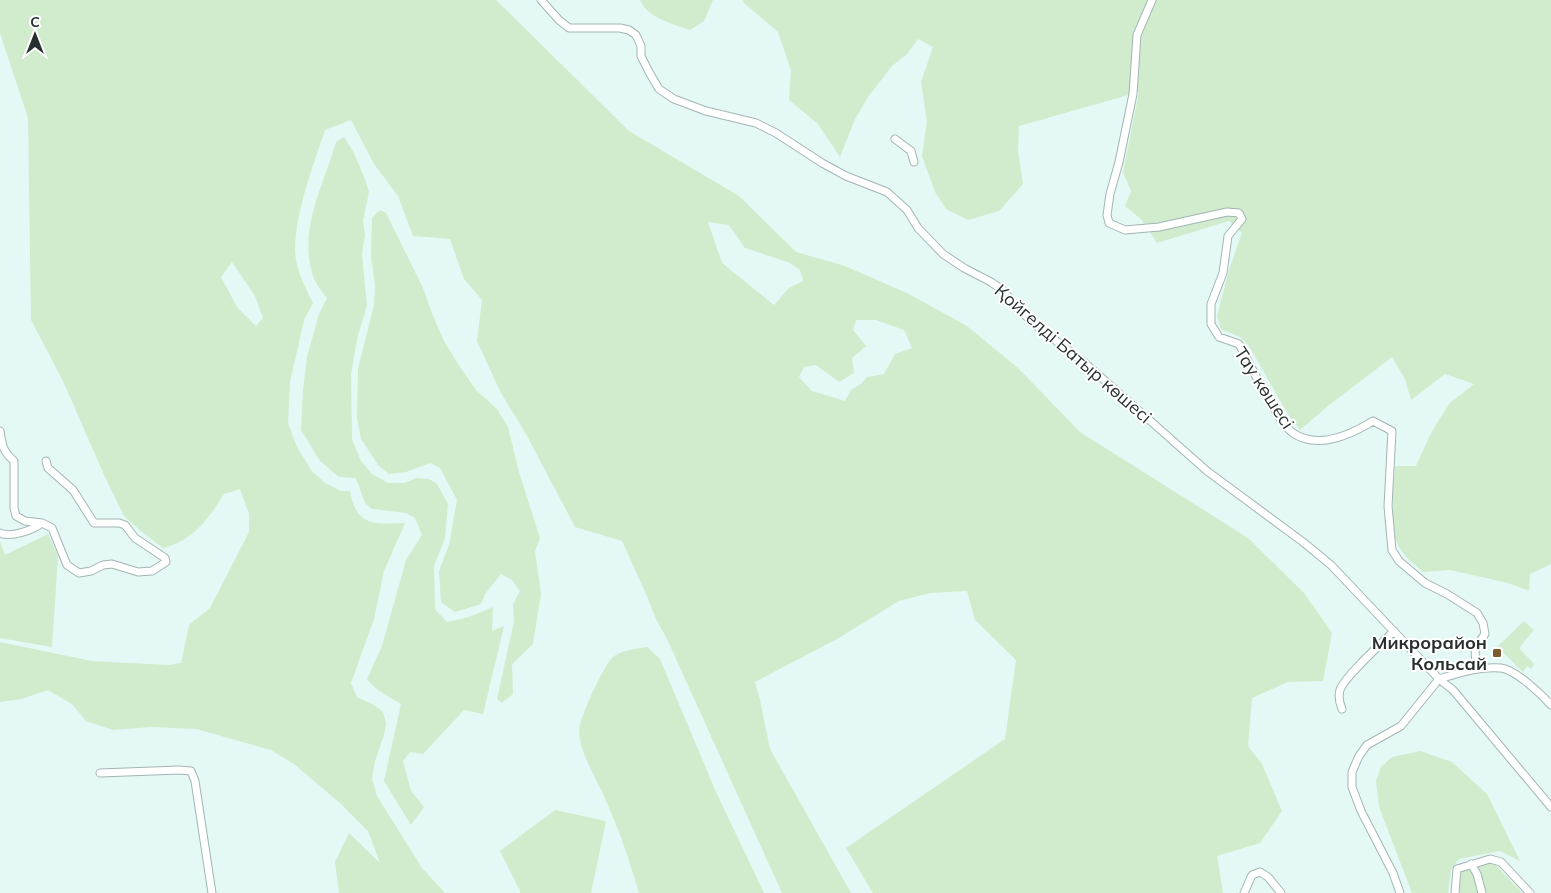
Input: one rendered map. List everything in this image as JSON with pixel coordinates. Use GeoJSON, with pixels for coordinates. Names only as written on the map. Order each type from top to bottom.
{"type":"FeatureCollection","features":[{"type":"Feature","properties":{"kind":"street","name":"Қойгелді Батыр көшесі"},"geometry":{"type":"LineString","coordinates":[[541,0],[569,28],[620,28],[629,30],[636,35],[641,46],[641,56],[659,89],[674,99],[756,124],[776,133],[846,176],[887,192],[907,210],[918,228],[943,254],[1004,291],[1019,310],[1038,327],[1085,363],[1207,471],[1303,542],[1330,565],[1452,690],[1551,807]]}},
{"type":"Feature","properties":{"kind":"street","name":"Тау көшесі"},"geometry":{"type":"LineString","coordinates":[[1152,0],[1136,35],[1133,94],[1119,162],[1110,194],[1107,215],[1109,223],[1124,230],[1159,227],[1227,212],[1239,213],[1242,219],[1228,236],[1223,274],[1211,304],[1211,324],[1219,337],[1239,344],[1281,420],[1293,433],[1308,440],[1324,441],[1356,431],[1373,421],[1392,431],[1388,506],[1392,550],[1400,561],[1425,583],[1477,613],[1483,623],[1485,634],[1475,647],[1474,654],[1478,668]]}},
{"type":"Feature","properties":{"kind":"street"},"geometry":{"type":"LineString","coordinates":[[895,139],[910,151],[914,162]]}},
{"type":"Feature","properties":{"kind":"street"},"geometry":{"type":"LineString","coordinates":[[0,431],[2,448],[14,461],[14,508],[16,516],[25,521],[42,523],[52,528],[67,565],[79,574],[103,565],[112,564],[138,572],[152,571],[166,562],[165,558],[136,538],[124,525],[118,523],[94,523],[73,490],[48,468],[46,460]]}},
{"type":"Feature","properties":{"kind":"street"},"geometry":{"type":"LineString","coordinates":[[0,533],[2,535],[13,535],[42,523]]}},
{"type":"Feature","properties":{"kind":"street"},"geometry":{"type":"LineString","coordinates":[[1342,709],[1338,700],[1340,688],[1394,631]]}},
{"type":"Feature","properties":{"kind":"street"},"geometry":{"type":"LineString","coordinates":[[1400,893],[1393,874],[1361,811],[1352,787],[1352,772],[1359,756],[1367,745],[1401,726],[1439,678],[1478,668],[1503,668],[1520,677],[1551,705]]}},
{"type":"Feature","properties":{"kind":"street"},"geometry":{"type":"LineString","coordinates":[[100,773],[191,771],[195,781],[212,893]]}},
{"type":"Feature","properties":{"kind":"street"},"geometry":{"type":"LineString","coordinates":[[1455,893],[1457,869],[1490,859],[1501,862],[1530,893]]}},
{"type":"Feature","properties":{"kind":"street"},"geometry":{"type":"LineString","coordinates":[[1471,864],[1482,893]]}},
{"type":"Feature","properties":{"kind":"street"},"geometry":{"type":"LineString","coordinates":[[1244,893],[1252,875],[1260,872],[1281,893]]}},
{"type":"Feature","properties":{"kind":"green space"},"geometry":{"type":"Polygon","coordinates":[[[0,0],[496,0],[629,131],[739,196],[796,252],[845,266],[909,294],[967,326],[1018,368],[1080,432],[1248,538],[1304,593],[1332,633],[1323,681],[1288,682],[1252,698],[1248,746],[1262,764],[1282,811],[1260,843],[1217,856],[1223,893],[873,893],[846,848],[1005,739],[1016,660],[975,620],[967,591],[930,593],[899,601],[837,639],[755,682],[770,749],[851,893],[782,893],[622,541],[575,527],[525,432],[501,393],[477,341],[482,300],[464,279],[450,239],[413,236],[398,196],[374,164],[351,120],[325,130],[298,219],[295,256],[301,277],[313,303],[304,320],[290,382],[288,423],[297,447],[311,470],[325,483],[341,491],[350,491],[353,503],[362,517],[376,523],[405,523],[384,571],[374,619],[351,683],[357,697],[374,705],[383,712],[386,723],[372,779],[377,796],[422,868],[445,893],[339,893],[335,862],[349,833],[380,863],[368,831],[340,803],[294,764],[271,750],[196,729],[151,727],[113,730],[86,721],[72,704],[48,690],[21,699],[0,702],[0,642],[92,661],[168,665],[181,663],[189,625],[210,608],[249,532],[249,514],[240,489],[224,494],[206,520],[192,534],[174,545],[163,548],[124,516],[63,381],[31,320],[28,118],[0,33],[0,0]],[[708,222],[722,263],[774,305],[789,288],[803,281],[800,270],[790,263],[745,248],[729,225],[708,222]],[[232,262],[221,277],[237,307],[256,326],[263,318],[255,296],[232,262]],[[856,320],[853,330],[866,346],[852,358],[854,373],[839,382],[816,365],[804,367],[799,377],[812,391],[845,401],[851,390],[861,384],[867,377],[884,374],[895,354],[912,348],[904,330],[876,320],[856,320]]]}},
{"type":"Feature","properties":{"kind":"green space"},"geometry":{"type":"Polygon","coordinates":[[[640,0],[713,0],[704,21],[690,30],[668,23],[655,16],[640,0]]]}},
{"type":"Feature","properties":{"kind":"green space"},"geometry":{"type":"Polygon","coordinates":[[[743,0],[1551,0],[1551,564],[1530,574],[1529,591],[1508,583],[1450,570],[1423,572],[1405,556],[1394,532],[1393,497],[1395,466],[1416,466],[1432,431],[1450,403],[1474,384],[1445,374],[1411,400],[1405,379],[1392,357],[1300,430],[1289,416],[1249,346],[1240,337],[1221,329],[1217,316],[1229,270],[1242,233],[1229,221],[1157,243],[1141,219],[1125,206],[1131,191],[1123,172],[1139,92],[1019,126],[1018,151],[1023,184],[999,211],[968,220],[946,209],[935,192],[922,156],[927,121],[921,82],[933,47],[918,39],[907,54],[892,66],[868,97],[855,119],[840,157],[818,124],[789,100],[791,70],[778,32],[744,3],[743,0]]]}},
{"type":"Feature","properties":{"kind":"green space"},"geometry":{"type":"Polygon","coordinates":[[[344,137],[353,151],[369,192],[363,221],[365,235],[362,254],[367,306],[358,335],[351,374],[352,439],[361,461],[372,474],[388,483],[405,483],[416,478],[429,479],[437,484],[448,504],[445,538],[434,566],[435,609],[447,622],[469,617],[493,607],[492,631],[504,626],[483,714],[464,710],[423,754],[410,752],[403,761],[411,791],[424,807],[411,825],[384,781],[401,704],[378,690],[367,679],[382,646],[406,560],[422,535],[415,518],[406,513],[372,509],[365,503],[356,478],[339,477],[320,461],[301,430],[307,357],[319,314],[327,298],[314,279],[308,243],[310,226],[336,142],[344,137]]]}},
{"type":"Feature","properties":{"kind":"green space"},"geometry":{"type":"Polygon","coordinates":[[[380,210],[386,213],[423,288],[444,341],[476,390],[497,409],[508,427],[519,472],[540,538],[535,551],[541,594],[533,644],[512,664],[513,694],[502,703],[497,699],[514,622],[513,604],[520,591],[512,580],[501,574],[485,594],[481,604],[455,612],[441,602],[439,571],[449,545],[457,500],[440,468],[430,463],[406,472],[389,474],[379,466],[361,439],[357,418],[358,369],[374,305],[375,286],[371,256],[372,218],[380,210]]]}},
{"type":"Feature","properties":{"kind":"green space"},"geometry":{"type":"Polygon","coordinates":[[[48,534],[58,556],[52,647],[0,638],[0,541],[5,555],[48,534]]]}},
{"type":"Feature","properties":{"kind":"green space"},"geometry":{"type":"Polygon","coordinates":[[[1524,621],[1534,630],[1519,648],[1534,664],[1531,669],[1527,666],[1523,672],[1497,647],[1524,621]]]}},
{"type":"Feature","properties":{"kind":"green space"},"geometry":{"type":"Polygon","coordinates":[[[647,647],[660,659],[716,792],[764,893],[639,893],[616,825],[583,750],[579,732],[582,717],[592,694],[611,659],[623,652],[647,647]]]}},
{"type":"Feature","properties":{"kind":"green space"},"geometry":{"type":"Polygon","coordinates":[[[1420,751],[1452,762],[1487,794],[1520,861],[1500,851],[1459,859],[1451,869],[1448,893],[1412,893],[1379,807],[1376,781],[1381,767],[1392,757],[1420,751]]]}},
{"type":"Feature","properties":{"kind":"green space"},"geometry":{"type":"Polygon","coordinates":[[[555,810],[606,821],[591,893],[520,893],[500,851],[555,810]]]}},
{"type":"Feature","properties":{"kind":"green space"},"geometry":{"type":"Polygon","coordinates":[[[1483,863],[1494,863],[1522,893],[1457,893],[1460,871],[1483,863]]]}},
{"type":"Feature","properties":{"kind":"waterway"},"geometry":{"type":"LineString","coordinates":[[1452,679],[1459,676]]}},
{"type":"Feature","properties":{"kind":"waterway"},"geometry":{"type":"LineString","coordinates":[[1511,676],[1518,680]]}},
{"type":"Feature","properties":{"kind":"place","name":"Микрорайон Кольсай"},"geometry":{"type":"Point","coordinates":[1497,653]}}]}
